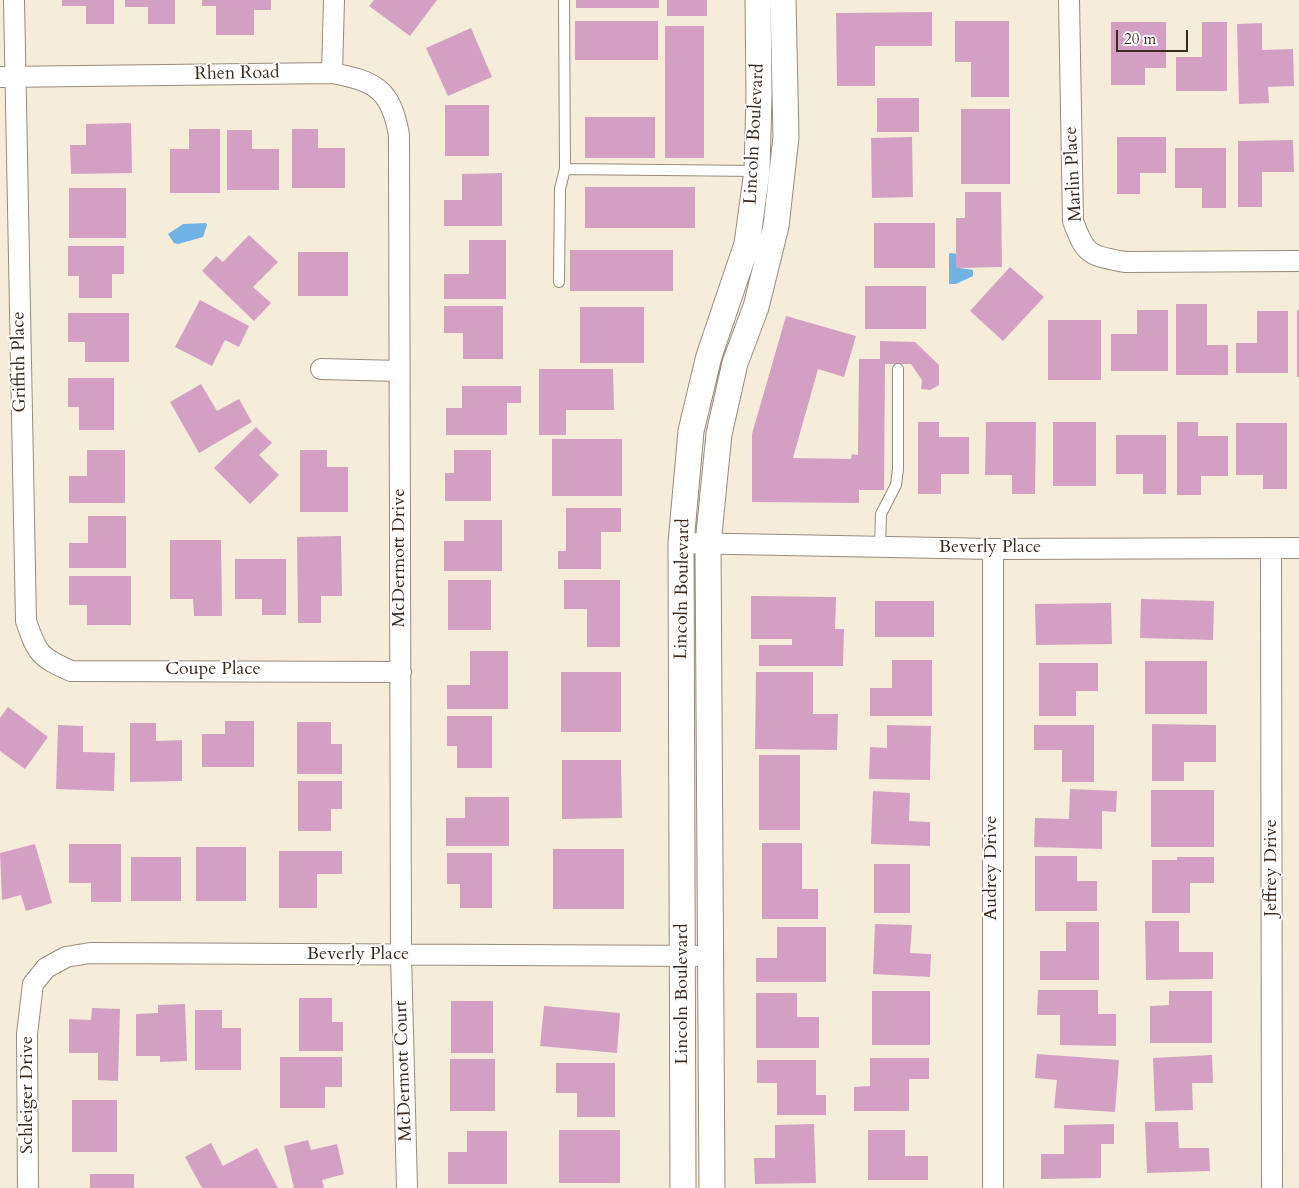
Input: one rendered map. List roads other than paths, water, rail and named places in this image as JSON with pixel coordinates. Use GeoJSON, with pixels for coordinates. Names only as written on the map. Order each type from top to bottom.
{"type":"FeatureCollection","features":[{"type":"Feature","properties":{"kind":"street","name":"Griffith Place"},"geometry":{"type":"LineString","coordinates":[[14,0],[7,77],[26,621],[34,645]]}},
{"type":"Feature","properties":{"kind":"street"},"geometry":{"type":"LineString","coordinates":[[332,73],[334,0]]}},
{"type":"Feature","properties":{"kind":"street","name":"Lincoln Boulevard"},"geometry":{"type":"LineString","coordinates":[[712,1188],[708,544],[719,434],[736,363],[749,281],[747,244],[757,170],[759,95],[758,0]]}},
{"type":"Feature","properties":{"kind":"street","name":"Lincoln Boulevard"},"geometry":{"type":"LineString","coordinates":[[683,1188],[684,956],[681,544],[691,431],[708,356],[749,281],[776,226],[786,137],[783,0]]}},
{"type":"Feature","properties":{"kind":"street","name":"Marlin Place"},"geometry":{"type":"LineString","coordinates":[[1069,0],[1074,221],[1083,247],[1099,257],[1125,262],[1299,261]]}},
{"type":"Feature","properties":{"kind":"street","name":"Rhen Road"},"geometry":{"type":"LineString","coordinates":[[7,77],[332,73],[362,79],[381,90],[396,115],[399,135],[399,162]]}},
{"type":"Feature","properties":{"kind":"street","name":"McDermott Drive"},"geometry":{"type":"LineString","coordinates":[[399,162],[401,955]]}},
{"type":"Feature","properties":{"kind":"street"},"geometry":{"type":"LineString","coordinates":[[321,369],[399,371]]}},
{"type":"Feature","properties":{"kind":"street","name":"Beverly Place"},"geometry":{"type":"LineString","coordinates":[[681,544],[993,549],[1299,548]]}},
{"type":"Feature","properties":{"kind":"street","name":"Jeffrey Drive"},"geometry":{"type":"LineString","coordinates":[[1271,548],[1272,1188]]}},
{"type":"Feature","properties":{"kind":"street","name":"Audrey Drive"},"geometry":{"type":"LineString","coordinates":[[993,549],[993,1188]]}},
{"type":"Feature","properties":{"kind":"street","name":"Coupe Place"},"geometry":{"type":"LineString","coordinates":[[34,645],[46,660],[71,671],[401,672]]}},
{"type":"Feature","properties":{"kind":"street","name":"Beverly Place"},"geometry":{"type":"LineString","coordinates":[[31,1003],[33,984],[46,968],[66,957],[90,953],[712,956]]}},
{"type":"Feature","properties":{"kind":"street","name":"McDermott Court"},"geometry":{"type":"LineString","coordinates":[[401,955],[407,1188]]}},
{"type":"Feature","properties":{"kind":"street","name":"Schleiger Drive"},"geometry":{"type":"LineString","coordinates":[[28,1188],[27,1034],[31,1003]]}},
{"type":"Feature","properties":{"kind":"lane"},"geometry":{"type":"LineString","coordinates":[[558,282],[560,189],[565,169],[564,0]]}},
{"type":"Feature","properties":{"kind":"lane"},"geometry":{"type":"LineString","coordinates":[[565,169],[757,170]]}},
{"type":"Feature","properties":{"kind":"lane"},"geometry":{"type":"LineString","coordinates":[[880,547],[881,514],[896,485],[898,469],[898,369]]}},
{"type":"Feature","properties":{"kind":"water"},"geometry":{"type":"Polygon","coordinates":[[[206,223],[203,237],[178,244],[174,243],[168,234],[183,224],[206,223]]]}},
{"type":"Feature","properties":{"kind":"water"},"geometry":{"type":"Polygon","coordinates":[[[950,253],[958,254],[960,268],[973,270],[973,276],[956,284],[949,284],[950,253]]]}}]}
